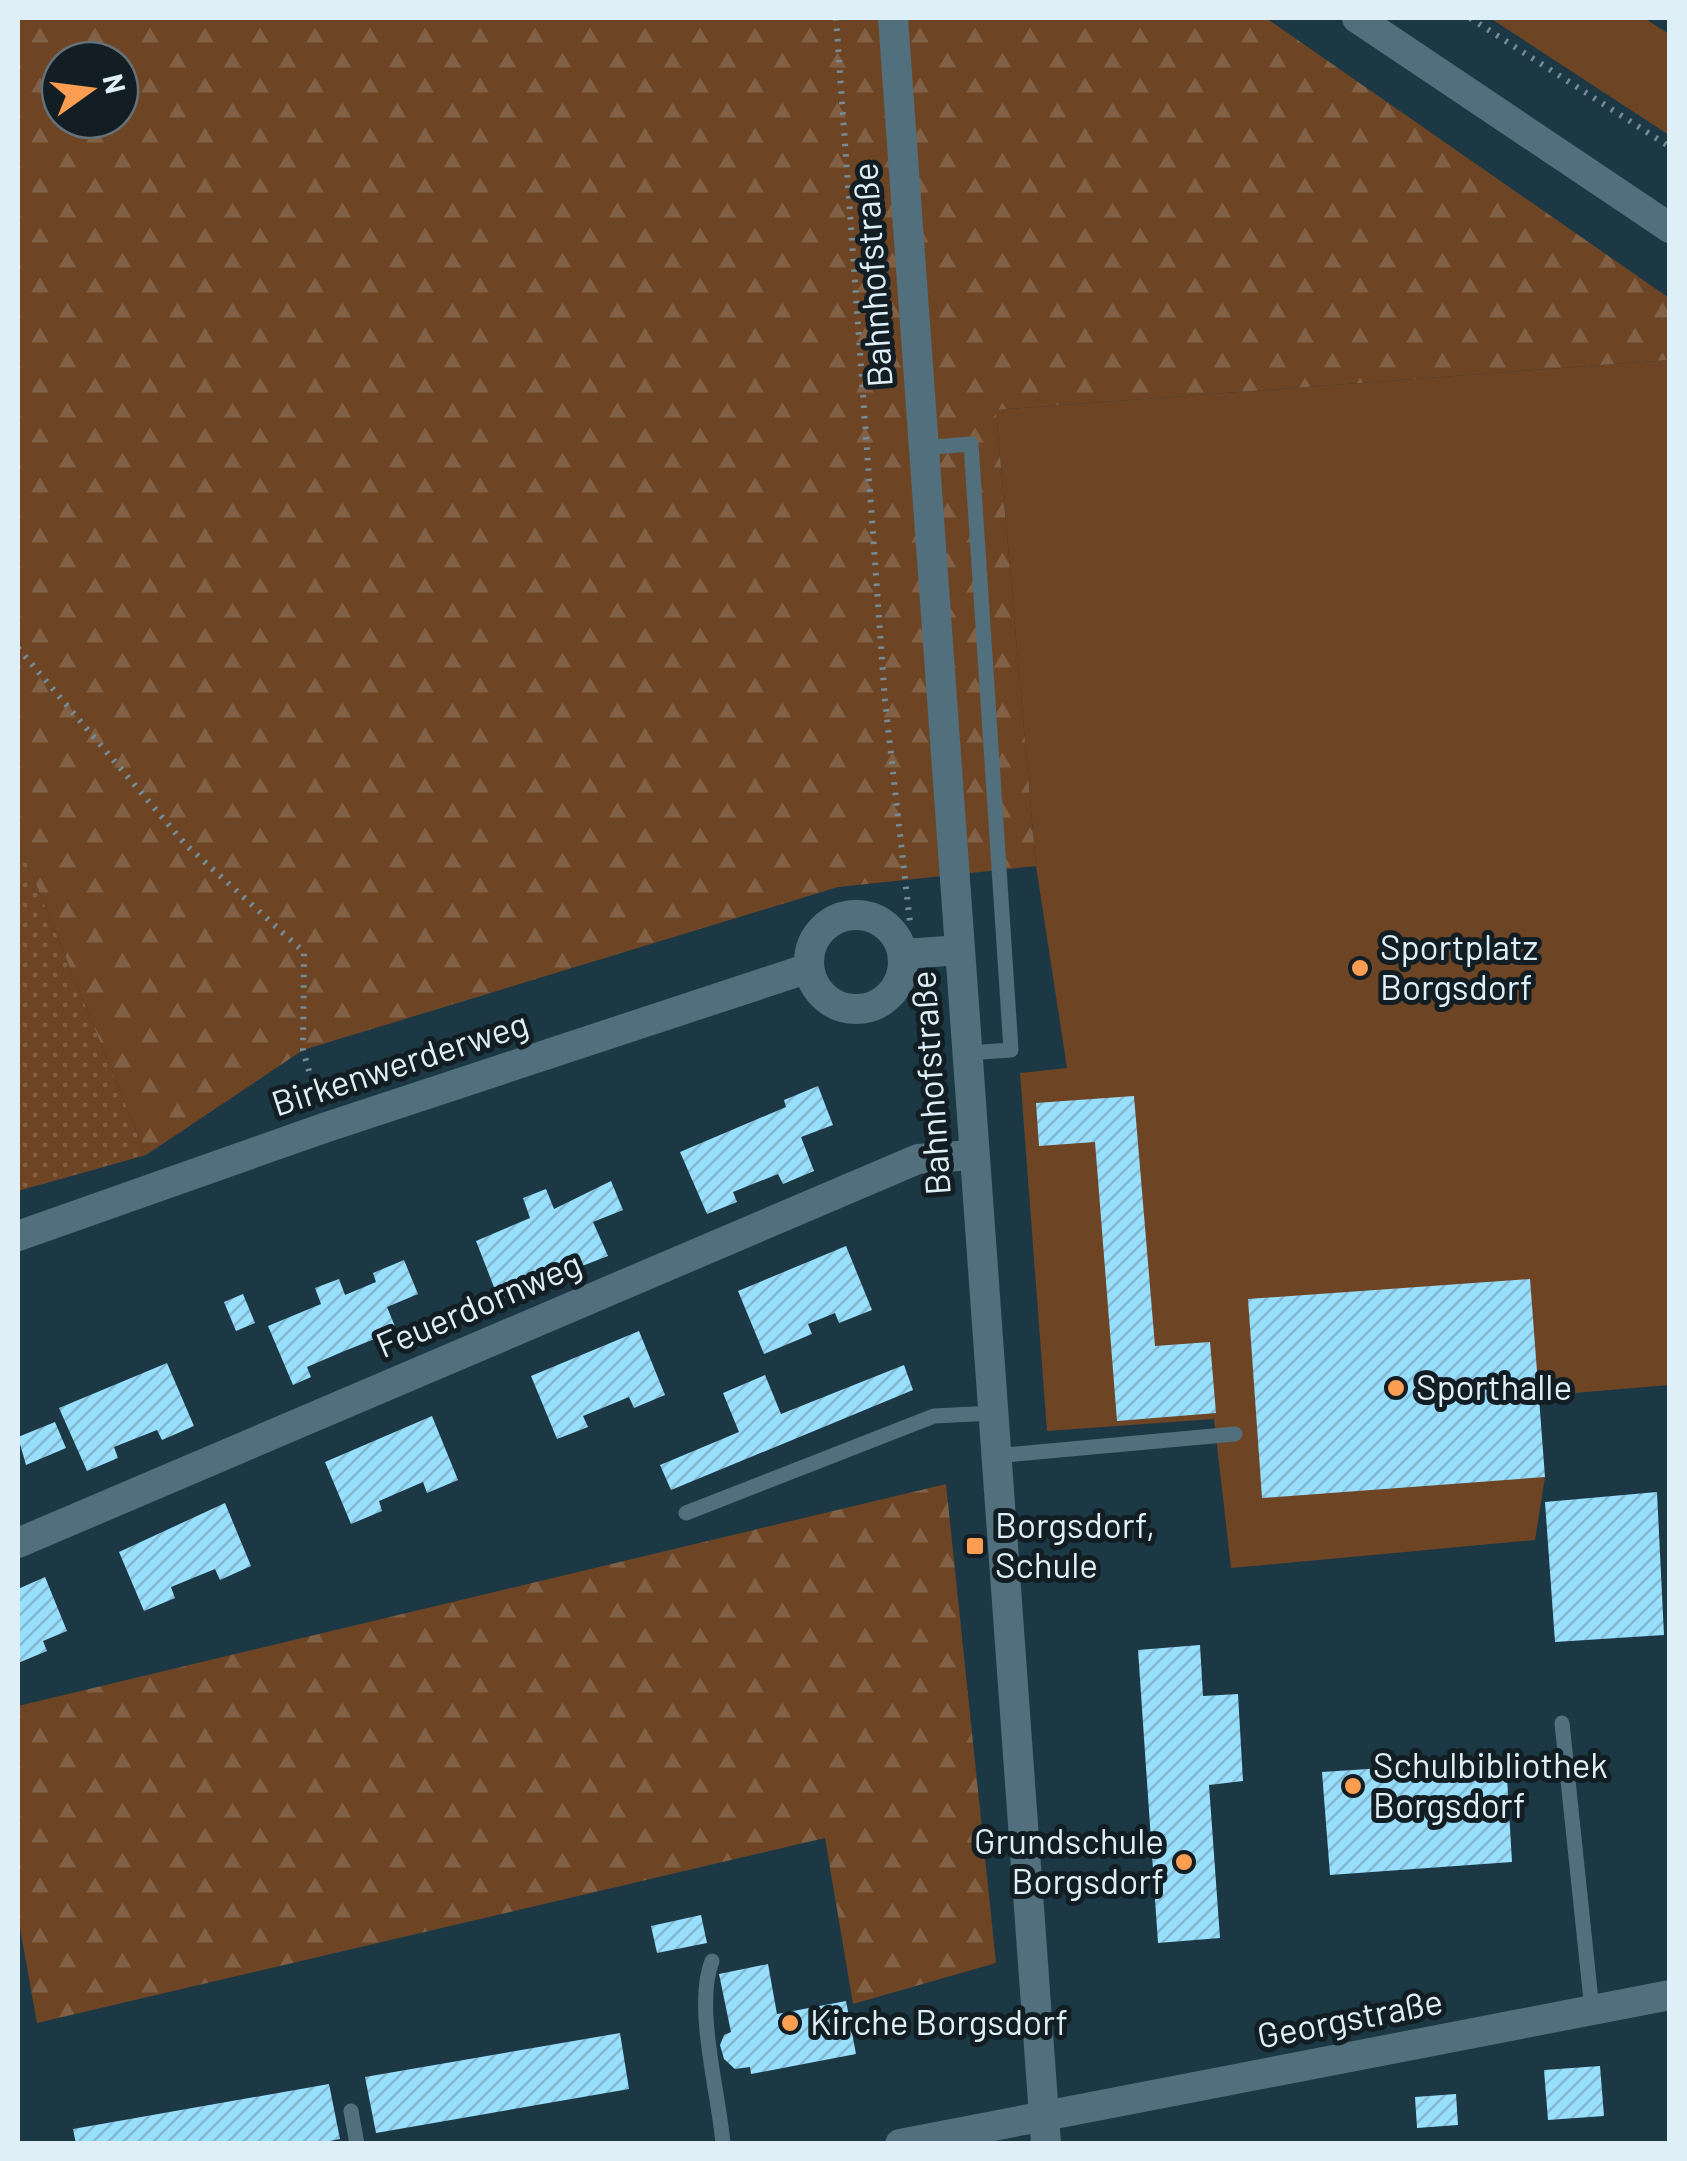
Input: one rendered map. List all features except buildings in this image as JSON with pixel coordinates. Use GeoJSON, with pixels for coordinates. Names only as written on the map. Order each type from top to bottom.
{"type":"FeatureCollection","features":[{"type":"Feature","properties":{"kind":"street","name":"Bahnhofstraße"},"geometry":{"type":"LineString","coordinates":[[893,18],[1045,2129]]}},
{"type":"Feature","properties":{"kind":"street"},"geometry":{"type":"LineString","coordinates":[[1357,18],[1670,228]]}},
{"type":"Feature","properties":{"kind":"street"},"geometry":{"type":"LineString","coordinates":[[858,914],[882,921],[909,954],[889,996],[870,1007],[853,1009],[833,1004],[817,988],[809,968],[811,948],[819,932],[837,918],[858,914]]}},
{"type":"Feature","properties":{"kind":"street"},"geometry":{"type":"LineString","coordinates":[[909,954],[960,950]]}},
{"type":"Feature","properties":{"kind":"street","name":"Birkenwerderweg"},"geometry":{"type":"LineString","coordinates":[[18,1236],[324,1128],[809,968]]}},
{"type":"Feature","properties":{"kind":"street","name":"Feuerdornweg"},"geometry":{"type":"LineString","coordinates":[[18,1542],[918,1159],[973,1155]]}},
{"type":"Feature","properties":{"kind":"street","name":"Georgstraße"},"geometry":{"type":"LineString","coordinates":[[900,2144],[1045,2129],[1670,1994]]}},
{"type":"Feature","properties":{"kind":"lane"},"geometry":{"type":"LineString","coordinates":[[922,448],[972,444],[1011,1050],[966,1053]]}},
{"type":"Feature","properties":{"kind":"lane"},"geometry":{"type":"LineString","coordinates":[[686,1513],[934,1416],[993,1413]]}},
{"type":"Feature","properties":{"kind":"lane"},"geometry":{"type":"LineString","coordinates":[[995,1456],[1235,1434]]}},
{"type":"Feature","properties":{"kind":"lane"},"geometry":{"type":"LineString","coordinates":[[1562,1723],[1592,2010]]}},
{"type":"Feature","properties":{"kind":"lane"},"geometry":{"type":"LineString","coordinates":[[712,1961],[707,1974],[706,2005],[723,2144]]}},
{"type":"Feature","properties":{"kind":"lane"},"geometry":{"type":"LineString","coordinates":[[351,2111],[358,2144]]}},
{"type":"Feature","properties":{"kind":"path"},"geometry":{"type":"LineString","coordinates":[[836,18],[885,700],[909,954]]}},
{"type":"Feature","properties":{"kind":"path"},"geometry":{"type":"LineString","coordinates":[[1470,18],[1670,147]]}},
{"type":"Feature","properties":{"kind":"path"},"geometry":{"type":"LineString","coordinates":[[18,648],[185,844],[304,952],[303,1050],[324,1128]]}},
{"type":"Feature","properties":{"kind":"green space"},"geometry":{"type":"Polygon","coordinates":[[[18,18],[1266,18],[1669,298],[1669,360],[996,410],[1036,866],[838,887],[303,1050],[146,1155],[18,840],[18,18]]]}},
{"type":"Feature","properties":{"kind":"green space"},"geometry":{"type":"Polygon","coordinates":[[[1490,18],[1644,18],[1669,34],[1669,135],[1490,18]]]}},
{"type":"Feature","properties":{"kind":"green space","name":"Sportplatz Borgsdorf"},"geometry":{"type":"Polygon","coordinates":[[[1669,360],[1669,1385],[1526,1397],[1545,1477],[1535,1540],[1231,1568],[1214,1419],[1047,1431],[1020,1073],[1067,1068],[1036,866],[996,410],[1669,360]]]}},
{"type":"Feature","properties":{"kind":"green space"},"geometry":{"type":"Polygon","coordinates":[[[18,840],[146,1155],[18,1191],[18,840]]]}},
{"type":"Feature","properties":{"kind":"green space"},"geometry":{"type":"Polygon","coordinates":[[[946,1484],[996,1963],[853,2004],[825,1838],[37,2023],[18,1917],[18,1706],[946,1484]]]}},
{"type":"Feature","properties":{"kind":"place","name":"Sportplatz Borgsdorf"},"geometry":{"type":"Point","coordinates":[1360,968]}},
{"type":"Feature","properties":{"kind":"place","name":"Sporthalle"},"geometry":{"type":"Point","coordinates":[1396,1388]}},
{"type":"Feature","properties":{"kind":"place","name":"Borgsdorf, Schule"},"geometry":{"type":"Point","coordinates":[975,1546]}},
{"type":"Feature","properties":{"kind":"place","name":"Schulbibliothek Borgsdorf"},"geometry":{"type":"Point","coordinates":[1353,1786]}},
{"type":"Feature","properties":{"kind":"place","name":"Grundschule Borgsdorf"},"geometry":{"type":"Point","coordinates":[1184,1862]}},
{"type":"Feature","properties":{"kind":"place","name":"Kirche Borgsdorf"},"geometry":{"type":"Point","coordinates":[790,2023]}}]}
